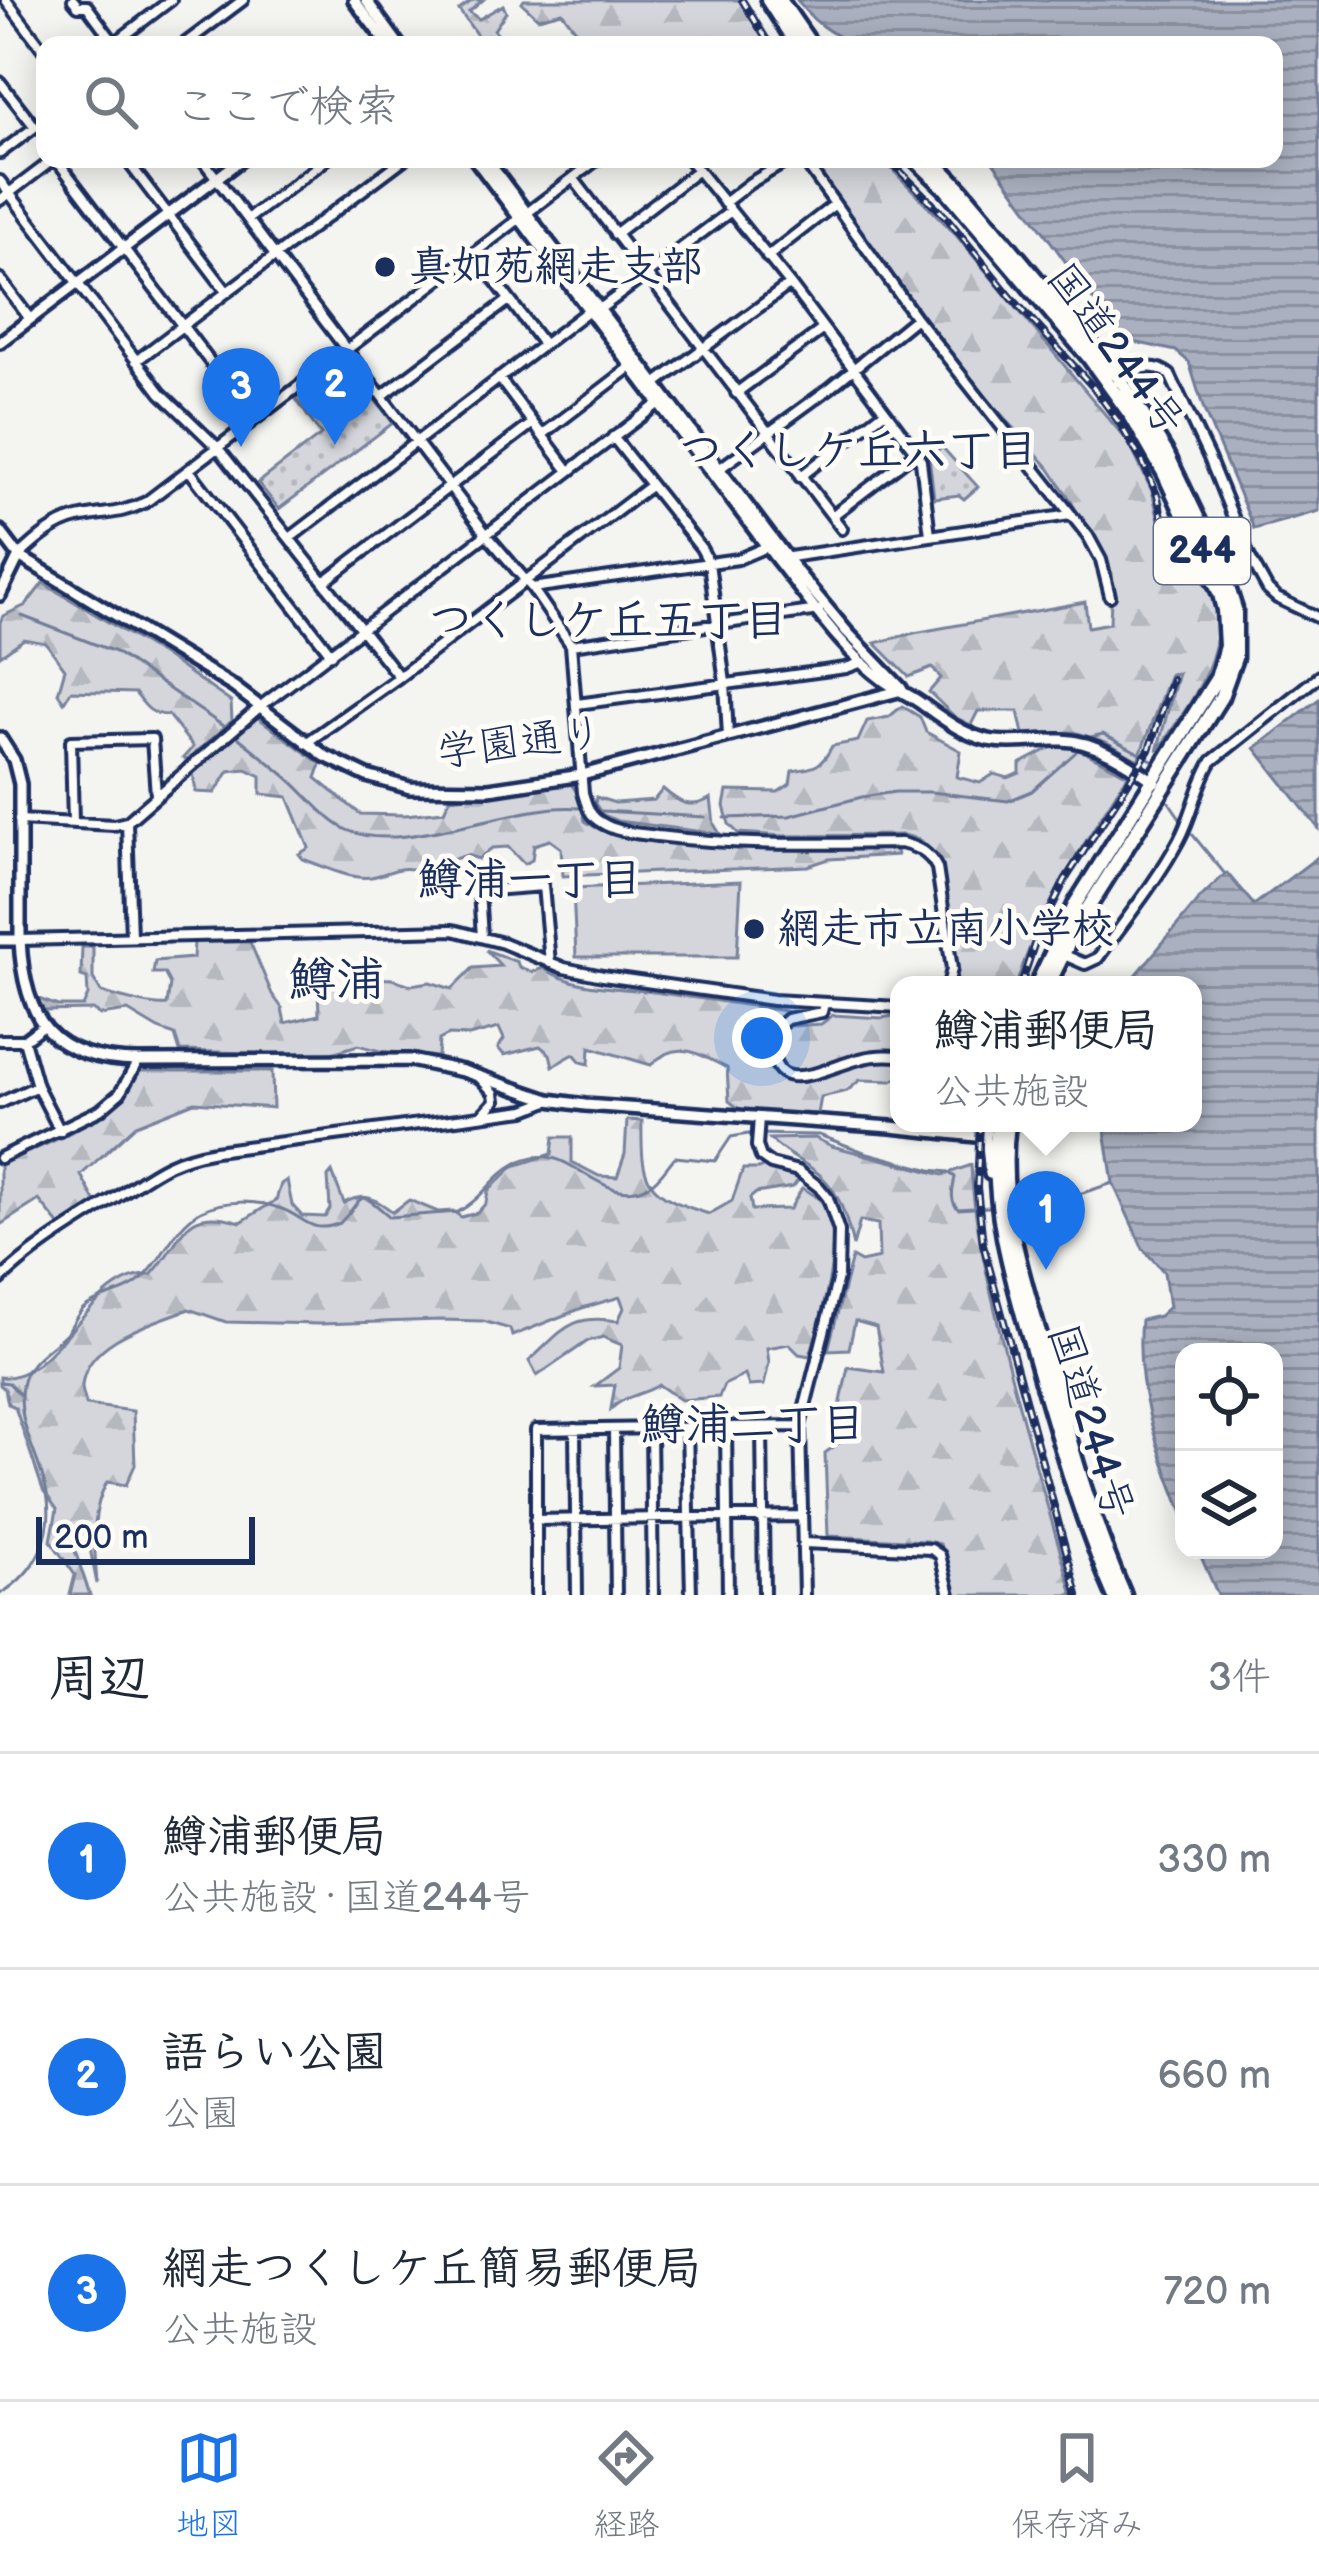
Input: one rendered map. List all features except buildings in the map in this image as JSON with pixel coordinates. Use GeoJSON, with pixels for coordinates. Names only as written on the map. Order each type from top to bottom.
{"type":"FeatureCollection","features":[{"type":"Feature","properties":{"kind":"highway"},"geometry":{"type":"LineString","coordinates":[[768,0],[791,36]]}},
{"type":"Feature","properties":{"kind":"highway"},"geometry":{"type":"LineString","coordinates":[[780,0],[806,36]]}},
{"type":"Feature","properties":{"kind":"highway","name":"国道244号"},"geometry":{"type":"LineString","coordinates":[[925,168],[1116,383]]}},
{"type":"Feature","properties":{"kind":"highway","name":"国道244号"},"geometry":{"type":"LineString","coordinates":[[941,168],[1116,383],[1167,454],[1231,592],[1237,626],[1227,685],[1202,730],[1159,784],[1042,976]]}},
{"type":"Feature","properties":{"kind":"highway","name":"国道244号"},"geometry":{"type":"LineString","coordinates":[[1050,976],[1057,952]]}},
{"type":"Feature","properties":{"kind":"highway","name":"国道244号"},"geometry":{"type":"LineString","coordinates":[[999,1132],[1000,1219],[1016,1289],[1076,1497],[1114,1595]]}},
{"type":"Feature","properties":{"kind":"highway","name":"国道244号"},"geometry":{"type":"LineString","coordinates":[[1007,1132],[1001,1176],[1009,1225],[1083,1488],[1124,1595]]}},
{"type":"Feature","properties":{"kind":"street"},"geometry":{"type":"LineString","coordinates":[[6,0],[36,40]]}},
{"type":"Feature","properties":{"kind":"street"},"geometry":{"type":"LineString","coordinates":[[73,0],[78,6],[96,0]]}},
{"type":"Feature","properties":{"kind":"street"},"geometry":{"type":"LineString","coordinates":[[125,36],[172,0]]}},
{"type":"Feature","properties":{"kind":"street"},"geometry":{"type":"LineString","coordinates":[[199,36],[243,0]]}},
{"type":"Feature","properties":{"kind":"street"},"geometry":{"type":"LineString","coordinates":[[354,0],[387,36]]}},
{"type":"Feature","properties":{"kind":"street"},"geometry":{"type":"LineString","coordinates":[[366,0],[389,36]]}},
{"type":"Feature","properties":{"kind":"street"},"geometry":{"type":"LineString","coordinates":[[87,6],[108,36]]}},
{"type":"Feature","properties":{"kind":"street"},"geometry":{"type":"LineString","coordinates":[[0,82],[35,128],[0,153]]}},
{"type":"Feature","properties":{"kind":"street"},"geometry":{"type":"LineString","coordinates":[[0,200],[43,168]]}},
{"type":"Feature","properties":{"kind":"street"},"geometry":{"type":"LineString","coordinates":[[62,168],[254,420]]}},
{"type":"Feature","properties":{"kind":"street"},"geometry":{"type":"LineString","coordinates":[[133,168],[227,292]]}},
{"type":"Feature","properties":{"kind":"street"},"geometry":{"type":"LineString","coordinates":[[209,168],[571,645],[582,776],[588,810],[598,821],[613,829],[698,841],[917,847],[937,868],[950,976]]}},
{"type":"Feature","properties":{"kind":"street"},"geometry":{"type":"LineString","coordinates":[[1,339],[230,168]]}},
{"type":"Feature","properties":{"kind":"street"},"geometry":{"type":"LineString","coordinates":[[248,219],[315,168]]}},
{"type":"Feature","properties":{"kind":"street"},"geometry":{"type":"LineString","coordinates":[[136,362],[392,168]]}},
{"type":"Feature","properties":{"kind":"street"},"geometry":{"type":"LineString","coordinates":[[483,168],[863,662],[885,682],[902,689]]}},
{"type":"Feature","properties":{"kind":"street"},"geometry":{"type":"LineString","coordinates":[[492,168],[523,216]]}},
{"type":"Feature","properties":{"kind":"street"},"geometry":{"type":"LineString","coordinates":[[0,595],[4,577],[19,556],[59,524],[129,511],[146,502],[586,168]]}},
{"type":"Feature","properties":{"kind":"street"},"geometry":{"type":"LineString","coordinates":[[290,538],[543,344],[646,275],[750,183],[776,168]]}},
{"type":"Feature","properties":{"kind":"street"},"geometry":{"type":"LineString","coordinates":[[810,168],[916,318],[1088,536],[1102,560],[1110,596]]}},
{"type":"Feature","properties":{"kind":"street"},"geometry":{"type":"LineString","coordinates":[[615,235],[698,170],[916,452],[930,535]]}},
{"type":"Feature","properties":{"kind":"street"},"geometry":{"type":"LineString","coordinates":[[573,178],[842,529]]}},
{"type":"Feature","properties":{"kind":"street"},"geometry":{"type":"LineString","coordinates":[[0,181],[136,362],[218,448],[399,677]]}},
{"type":"Feature","properties":{"kind":"street"},"geometry":{"type":"LineString","coordinates":[[767,256],[836,204]]}},
{"type":"Feature","properties":{"kind":"street"},"geometry":{"type":"LineString","coordinates":[[474,253],[543,344]]}},
{"type":"Feature","properties":{"kind":"street"},"geometry":{"type":"LineString","coordinates":[[0,279],[30,319]]}},
{"type":"Feature","properties":{"kind":"street"},"geometry":{"type":"LineString","coordinates":[[652,387],[790,284]]}},
{"type":"Feature","properties":{"kind":"street"},"geometry":{"type":"LineString","coordinates":[[382,396],[509,300]]}},
{"type":"Feature","properties":{"kind":"street"},"geometry":{"type":"LineString","coordinates":[[594,309],[632,367],[652,387]]}},
{"type":"Feature","properties":{"kind":"street"},"geometry":{"type":"LineString","coordinates":[[717,471],[916,318]]}},
{"type":"Feature","properties":{"kind":"street"},"geometry":{"type":"LineString","coordinates":[[736,393],[823,329]]}},
{"type":"Feature","properties":{"kind":"street"},"geometry":{"type":"LineString","coordinates":[[1116,383],[1145,367],[1154,366],[1170,375],[1268,590],[1319,618]]}},
{"type":"Feature","properties":{"kind":"street"},"geometry":{"type":"LineString","coordinates":[[542,435],[632,367]]}},
{"type":"Feature","properties":{"kind":"street"},"geometry":{"type":"LineString","coordinates":[[499,378],[569,471]]}},
{"type":"Feature","properties":{"kind":"street"},"geometry":{"type":"LineString","coordinates":[[20,820],[114,826],[127,822],[261,706],[662,400]]}},
{"type":"Feature","properties":{"kind":"street"},"geometry":{"type":"LineString","coordinates":[[800,477],[885,411]]}},
{"type":"Feature","properties":{"kind":"street"},"geometry":{"type":"LineString","coordinates":[[324,582],[533,423]]}},
{"type":"Feature","properties":{"kind":"street"},"geometry":{"type":"LineString","coordinates":[[614,437],[709,563],[728,736]]}},
{"type":"Feature","properties":{"kind":"street"},"geometry":{"type":"LineString","coordinates":[[832,516],[916,452]]}},
{"type":"Feature","properties":{"kind":"street"},"geometry":{"type":"LineString","coordinates":[[189,470],[332,654]]}},
{"type":"Feature","properties":{"kind":"street"},"geometry":{"type":"LineString","coordinates":[[306,742],[528,585],[650,486]]}},
{"type":"Feature","properties":{"kind":"street"},"geometry":{"type":"LineString","coordinates":[[782,558],[1071,515]]}},
{"type":"Feature","properties":{"kind":"street","name":"学園通り"},"geometry":{"type":"LineString","coordinates":[[0,531],[19,556],[197,663],[306,742],[346,767],[410,788],[489,789],[582,776],[902,689]]}},
{"type":"Feature","properties":{"kind":"street"},"geometry":{"type":"LineString","coordinates":[[528,585],[747,558],[772,544]]}},
{"type":"Feature","properties":{"kind":"street"},"geometry":{"type":"LineString","coordinates":[[821,608],[902,689],[954,727],[1008,742],[1088,744],[1159,784]]}},
{"type":"Feature","properties":{"kind":"street"},"geometry":{"type":"LineString","coordinates":[[571,645],[821,608]]}},
{"type":"Feature","properties":{"kind":"street"},"geometry":{"type":"LineString","coordinates":[[577,704],[863,662]]}},
{"type":"Feature","properties":{"kind":"street"},"geometry":{"type":"LineString","coordinates":[[1057,952],[1085,964],[1099,958],[1174,849],[1212,760],[1319,676]]}},
{"type":"Feature","properties":{"kind":"street"},"geometry":{"type":"LineString","coordinates":[[0,738],[17,769],[20,940],[26,994],[44,1025],[61,1042],[86,1054],[115,1061],[410,1060],[479,1076],[549,1100],[585,1105],[890,1125]]}},
{"type":"Feature","properties":{"kind":"street"},"geometry":{"type":"LineString","coordinates":[[73,823],[71,741],[152,739],[156,797]]}},
{"type":"Feature","properties":{"kind":"street"},"geometry":{"type":"LineString","coordinates":[[127,822],[130,937]]}},
{"type":"Feature","properties":{"kind":"street"},"geometry":{"type":"LineString","coordinates":[[482,937],[479,891],[543,886],[550,962]]}},
{"type":"Feature","properties":{"kind":"street"},"geometry":{"type":"LineString","coordinates":[[0,940],[453,930],[603,976],[772,1000],[890,1007]]}},
{"type":"Feature","properties":{"kind":"street"},"geometry":{"type":"LineString","coordinates":[[824,1003],[823,1012],[787,1019],[775,1029],[774,1058],[784,1073],[813,1076],[861,1058],[890,1056]]}},
{"type":"Feature","properties":{"kind":"street"},"geometry":{"type":"LineString","coordinates":[[0,1040],[24,1040],[44,1025]]}},
{"type":"Feature","properties":{"kind":"street"},"geometry":{"type":"LineString","coordinates":[[24,1040],[37,1086],[60,1131]]}},
{"type":"Feature","properties":{"kind":"street"},"geometry":{"type":"LineString","coordinates":[[0,1158],[100,1110],[120,1093],[138,1061]]}},
{"type":"Feature","properties":{"kind":"street"},"geometry":{"type":"LineString","coordinates":[[479,1076],[494,1093],[490,1108],[482,1114]]}},
{"type":"Feature","properties":{"kind":"street"},"geometry":{"type":"LineString","coordinates":[[0,1103],[37,1086]]}},
{"type":"Feature","properties":{"kind":"street"},"geometry":{"type":"LineString","coordinates":[[0,1280],[48,1240],[178,1160],[215,1150],[525,1110],[549,1100]]}},
{"type":"Feature","properties":{"kind":"street"},"geometry":{"type":"LineString","coordinates":[[759,1117],[761,1157],[798,1171],[819,1186],[828,1198],[838,1231],[838,1277],[800,1426],[804,1595]]}},
{"type":"Feature","properties":{"kind":"street"},"geometry":{"type":"LineString","coordinates":[[973,1132],[986,1137]]}},
{"type":"Feature","properties":{"kind":"street"},"geometry":{"type":"LineString","coordinates":[[987,1132],[987,1165],[990,1174],[1001,1176]]}},
{"type":"Feature","properties":{"kind":"street"},"geometry":{"type":"LineString","coordinates":[[762,1426],[764,1595]]}},
{"type":"Feature","properties":{"kind":"street"},"geometry":{"type":"LineString","coordinates":[[536,1595],[536,1430],[800,1426]]}},
{"type":"Feature","properties":{"kind":"street"},"geometry":{"type":"LineString","coordinates":[[725,1427],[728,1595]]}},
{"type":"Feature","properties":{"kind":"street"},"geometry":{"type":"LineString","coordinates":[[651,1428],[653,1595]]}},
{"type":"Feature","properties":{"kind":"street"},"geometry":{"type":"LineString","coordinates":[[687,1428],[691,1595]]}},
{"type":"Feature","properties":{"kind":"street"},"geometry":{"type":"LineString","coordinates":[[575,1429],[577,1595]]}},
{"type":"Feature","properties":{"kind":"street"},"geometry":{"type":"LineString","coordinates":[[614,1429],[616,1595]]}},
{"type":"Feature","properties":{"kind":"street"},"geometry":{"type":"LineString","coordinates":[[535,1520],[802,1516]]}},
{"type":"Feature","properties":{"kind":"street"},"geometry":{"type":"LineString","coordinates":[[804,1543],[931,1549],[940,1555],[950,1595]]}},
{"type":"Feature","properties":{"kind":"green space"},"geometry":{"type":"Polygon","coordinates":[[[473,0],[483,0],[469,12],[479,19],[503,5],[506,12],[494,30],[499,36],[478,36],[459,10],[473,0]]]}},
{"type":"Feature","properties":{"kind":"green space"},"geometry":{"type":"Polygon","coordinates":[[[741,0],[764,36],[580,36],[562,12],[538,18],[522,3],[741,0]]]}},
{"type":"Feature","properties":{"kind":"green space"},"geometry":{"type":"Polygon","coordinates":[[[816,168],[891,168],[955,234],[1129,443],[1152,491],[1172,575],[1178,575],[1181,540],[1212,594],[1217,618],[1212,659],[1203,679],[1157,751],[1178,673],[1170,674],[1138,760],[1106,742],[1074,732],[1023,734],[1018,711],[978,711],[971,725],[929,692],[941,678],[932,668],[909,677],[875,643],[1085,602],[1088,627],[1110,623],[1112,573],[1068,496],[963,371],[816,168]]]}},
{"type":"Feature","properties":{"kind":"green space"},"geometry":{"type":"Polygon","coordinates":[[[343,364],[393,423],[279,509],[258,483],[321,435],[296,399],[343,364]]]}},
{"type":"Feature","properties":{"kind":"green space"},"geometry":{"type":"Polygon","coordinates":[[[942,447],[978,487],[964,499],[959,495],[934,498],[929,456],[942,447]]]}},
{"type":"Feature","properties":{"kind":"green space"},"geometry":{"type":"Polygon","coordinates":[[[43,583],[231,702],[232,721],[187,760],[183,758],[193,747],[168,715],[152,711],[135,693],[71,691],[64,702],[58,693],[65,669],[46,643],[24,639],[0,656],[3,616],[26,605],[43,583]]]}},
{"type":"Feature","properties":{"kind":"green space"},"geometry":{"type":"Polygon","coordinates":[[[902,706],[920,717],[926,732],[961,751],[957,777],[980,783],[994,774],[1008,778],[1020,773],[1020,764],[1058,744],[1128,775],[1051,903],[1019,976],[953,976],[940,873],[928,847],[919,840],[903,835],[738,833],[729,824],[724,806],[727,791],[778,792],[790,784],[792,771],[816,765],[832,746],[858,741],[867,721],[889,717],[902,706]]]}},
{"type":"Feature","properties":{"kind":"green space"},"geometry":{"type":"Polygon","coordinates":[[[257,717],[321,764],[316,778],[360,814],[444,811],[450,798],[571,784],[585,821],[628,838],[751,848],[895,848],[897,855],[829,859],[808,866],[563,876],[561,848],[550,840],[534,845],[532,860],[524,864],[508,847],[492,848],[478,859],[467,855],[437,864],[435,887],[423,888],[419,871],[412,869],[354,876],[303,859],[299,854],[309,848],[288,797],[261,794],[261,776],[246,769],[229,771],[215,793],[196,792],[193,772],[257,717]]]}},
{"type":"Feature","properties":{"kind":"green space"},"geometry":{"type":"Polygon","coordinates":[[[663,789],[686,803],[711,798],[720,834],[617,821],[603,815],[595,804],[596,797],[615,803],[654,800],[663,789]]]}},
{"type":"Feature","properties":{"kind":"green space"},"geometry":{"type":"Polygon","coordinates":[[[741,881],[737,957],[576,957],[573,888],[741,881]]]}},
{"type":"Feature","properties":{"kind":"green space"},"geometry":{"type":"Polygon","coordinates":[[[194,942],[250,942],[285,1023],[319,1015],[318,989],[349,984],[354,977],[411,985],[430,982],[452,989],[473,968],[501,966],[486,950],[532,972],[543,968],[583,984],[797,1013],[769,1022],[765,1040],[769,1047],[790,1026],[821,1024],[833,1015],[890,1017],[890,1081],[860,1080],[847,1091],[821,1097],[818,1114],[742,1111],[729,1101],[727,1068],[689,1051],[671,1052],[651,1065],[590,1047],[589,1064],[574,1054],[553,1066],[550,1054],[540,1046],[504,1055],[498,1048],[504,1039],[499,1028],[469,1036],[449,1035],[439,1040],[438,1057],[358,1045],[325,1055],[180,1051],[175,1035],[128,1011],[100,1015],[93,1010],[42,1011],[34,1001],[83,1006],[88,995],[87,978],[81,976],[82,947],[93,947],[93,978],[101,992],[144,1003],[167,1005],[170,984],[164,973],[153,973],[155,961],[193,958],[194,942]]]}},
{"type":"Feature","properties":{"kind":"green space"},"geometry":{"type":"Polygon","coordinates":[[[137,1071],[272,1071],[273,1108],[194,1102],[136,1125],[81,1175],[96,1203],[60,1226],[39,1200],[0,1225],[0,1164],[93,1119],[137,1071]]]}},
{"type":"Feature","properties":{"kind":"green space"},"geometry":{"type":"Polygon","coordinates":[[[627,1120],[642,1121],[646,1173],[651,1184],[671,1200],[709,1214],[732,1201],[743,1169],[767,1165],[799,1179],[793,1187],[756,1193],[750,1198],[752,1210],[790,1209],[802,1188],[825,1205],[833,1247],[810,1356],[799,1354],[789,1344],[767,1348],[764,1385],[749,1386],[745,1375],[724,1385],[719,1397],[681,1400],[659,1385],[611,1409],[615,1385],[595,1386],[619,1368],[622,1345],[603,1337],[588,1341],[537,1376],[529,1361],[577,1322],[618,1321],[624,1308],[620,1297],[512,1336],[510,1329],[483,1321],[226,1322],[189,1309],[124,1335],[86,1370],[82,1386],[86,1405],[133,1411],[135,1465],[126,1485],[107,1482],[101,1494],[94,1532],[97,1584],[86,1528],[73,1545],[90,1595],[70,1595],[75,1575],[51,1541],[57,1509],[43,1490],[0,1377],[20,1374],[39,1363],[110,1291],[130,1279],[151,1275],[195,1221],[221,1217],[241,1222],[276,1200],[287,1180],[292,1205],[302,1216],[325,1217],[330,1209],[328,1177],[332,1172],[344,1203],[370,1198],[393,1212],[409,1200],[461,1217],[477,1213],[488,1191],[514,1166],[552,1154],[554,1137],[572,1137],[572,1162],[599,1176],[617,1177],[625,1154],[627,1120]]]}},
{"type":"Feature","properties":{"kind":"green space"},"geometry":{"type":"Polygon","coordinates":[[[815,1138],[943,1175],[971,1165],[995,1310],[1073,1595],[955,1595],[940,1544],[828,1536],[825,1453],[850,1435],[849,1420],[838,1417],[848,1367],[884,1372],[876,1327],[855,1321],[849,1349],[828,1350],[852,1257],[861,1262],[879,1258],[878,1224],[860,1221],[853,1246],[835,1193],[811,1168],[770,1139],[815,1138]]]}},
{"type":"Feature","properties":{"kind":"water"},"geometry":{"type":"Polygon","coordinates":[[[797,0],[1319,0],[1319,511],[1254,529],[1189,362],[1176,351],[1129,341],[1107,319],[998,168],[1283,168],[1283,36],[839,36],[797,0]]]}},
{"type":"Feature","properties":{"kind":"water"},"geometry":{"type":"Polygon","coordinates":[[[1319,699],[1319,829],[1255,748],[1319,699]]]}},
{"type":"Feature","properties":{"kind":"water"},"geometry":{"type":"Polygon","coordinates":[[[1319,856],[1319,1595],[1218,1595],[1202,1559],[1283,1559],[1283,1343],[1175,1343],[1175,1491],[1158,1445],[1141,1371],[1141,1320],[1159,1316],[1169,1307],[1164,1272],[1143,1249],[1113,1183],[1105,1132],[1202,1132],[1202,976],[1135,976],[1198,900],[1227,873],[1254,905],[1319,856]]]}},
{"type":"Feature","properties":{"kind":"waterway"},"geometry":{"type":"LineString","coordinates":[[22,616],[115,652],[226,728]]}},
{"type":"Feature","properties":{"kind":"waterway"},"geometry":{"type":"LineString","coordinates":[[1091,737],[1103,734],[1154,761]]}},
{"type":"Feature","properties":{"kind":"waterway"},"geometry":{"type":"LineString","coordinates":[[239,738],[332,820],[370,836],[427,833],[553,808],[579,808]]}},
{"type":"Feature","properties":{"kind":"waterway"},"geometry":{"type":"LineString","coordinates":[[725,818],[789,816],[895,792],[1008,801],[1032,791],[1076,752]]}},
{"type":"Feature","properties":{"kind":"waterway"},"geometry":{"type":"LineString","coordinates":[[1169,802],[1184,824]]}},
{"type":"Feature","properties":{"kind":"waterway"},"geometry":{"type":"LineString","coordinates":[[602,811],[705,817]]}},
{"type":"Feature","properties":{"kind":"waterway"},"geometry":{"type":"LineString","coordinates":[[1192,834],[1225,874]]}},
{"type":"Feature","properties":{"kind":"waterway"},"geometry":{"type":"LineString","coordinates":[[0,1594],[33,1564],[48,1523],[44,1480],[22,1414],[24,1377],[84,1308],[141,1280],[183,1225],[210,1207],[262,1204],[322,1227],[340,1223],[362,1199],[372,1201],[390,1217],[458,1212],[511,1166],[534,1157],[549,1157],[604,1185],[633,1190],[653,1183],[675,1157],[715,1161],[731,1137],[748,1134],[819,1135],[864,1152],[948,1172],[955,1177],[953,1198],[958,1209],[989,1207]]}},
{"type":"Feature","properties":{"kind":"waterway"},"geometry":{"type":"LineString","coordinates":[[1019,1204],[1070,1197],[1113,1183]]}},
{"type":"Feature","properties":{"kind":"waterway"},"geometry":{"type":"LineString","coordinates":[[0,1382],[9,1383],[20,1395]]}},
{"type":"Feature","properties":{"kind":"railway"},"geometry":{"type":"LineString","coordinates":[[742,0],[764,36]]}},
{"type":"Feature","properties":{"kind":"railway"},"geometry":{"type":"LineString","coordinates":[[897,168],[947,218],[1120,424],[1158,497],[1174,575]]}},
{"type":"Feature","properties":{"kind":"railway"},"geometry":{"type":"LineString","coordinates":[[1024,976],[1065,880],[1149,750],[1172,679]]}},
{"type":"Feature","properties":{"kind":"railway"},"geometry":{"type":"LineString","coordinates":[[980,1132],[977,1187],[983,1244],[1078,1595]]}},
{"type":"Feature","properties":{"kind":"place","name":"真如苑網走支部"},"geometry":{"type":"Point","coordinates":[385,267]}},
{"type":"Feature","properties":{"kind":"place","name":"語らい公園"},"geometry":{"type":"Point","coordinates":[335,445]}},
{"type":"Feature","properties":{"kind":"place","name":"網走つくしケ丘簡易郵便局"},"geometry":{"type":"Point","coordinates":[241,447]}},
{"type":"Feature","properties":{"kind":"place","name":"網走市立南小学校"},"geometry":{"type":"Point","coordinates":[754,929]}},
{"type":"Feature","properties":{"kind":"place","name":"鱒浦郵便局"},"geometry":{"type":"Point","coordinates":[1046,1270]}},
{"type":"Feature","properties":{"kind":"district","name":"つくしケ丘六丁目"},"geometry":{"type":"Point","coordinates":[858,451]}},
{"type":"Feature","properties":{"kind":"district","name":"つくしケ丘五丁目"},"geometry":{"type":"Point","coordinates":[608,621]}},
{"type":"Feature","properties":{"kind":"district","name":"鱒浦一丁目"},"geometry":{"type":"Point","coordinates":[530,880]}},
{"type":"Feature","properties":{"kind":"district","name":"鱒浦"},"geometry":{"type":"Point","coordinates":[336,980]}},
{"type":"Feature","properties":{"kind":"district","name":"鱒浦二丁目"},"geometry":{"type":"Point","coordinates":[753,1425]}}]}
